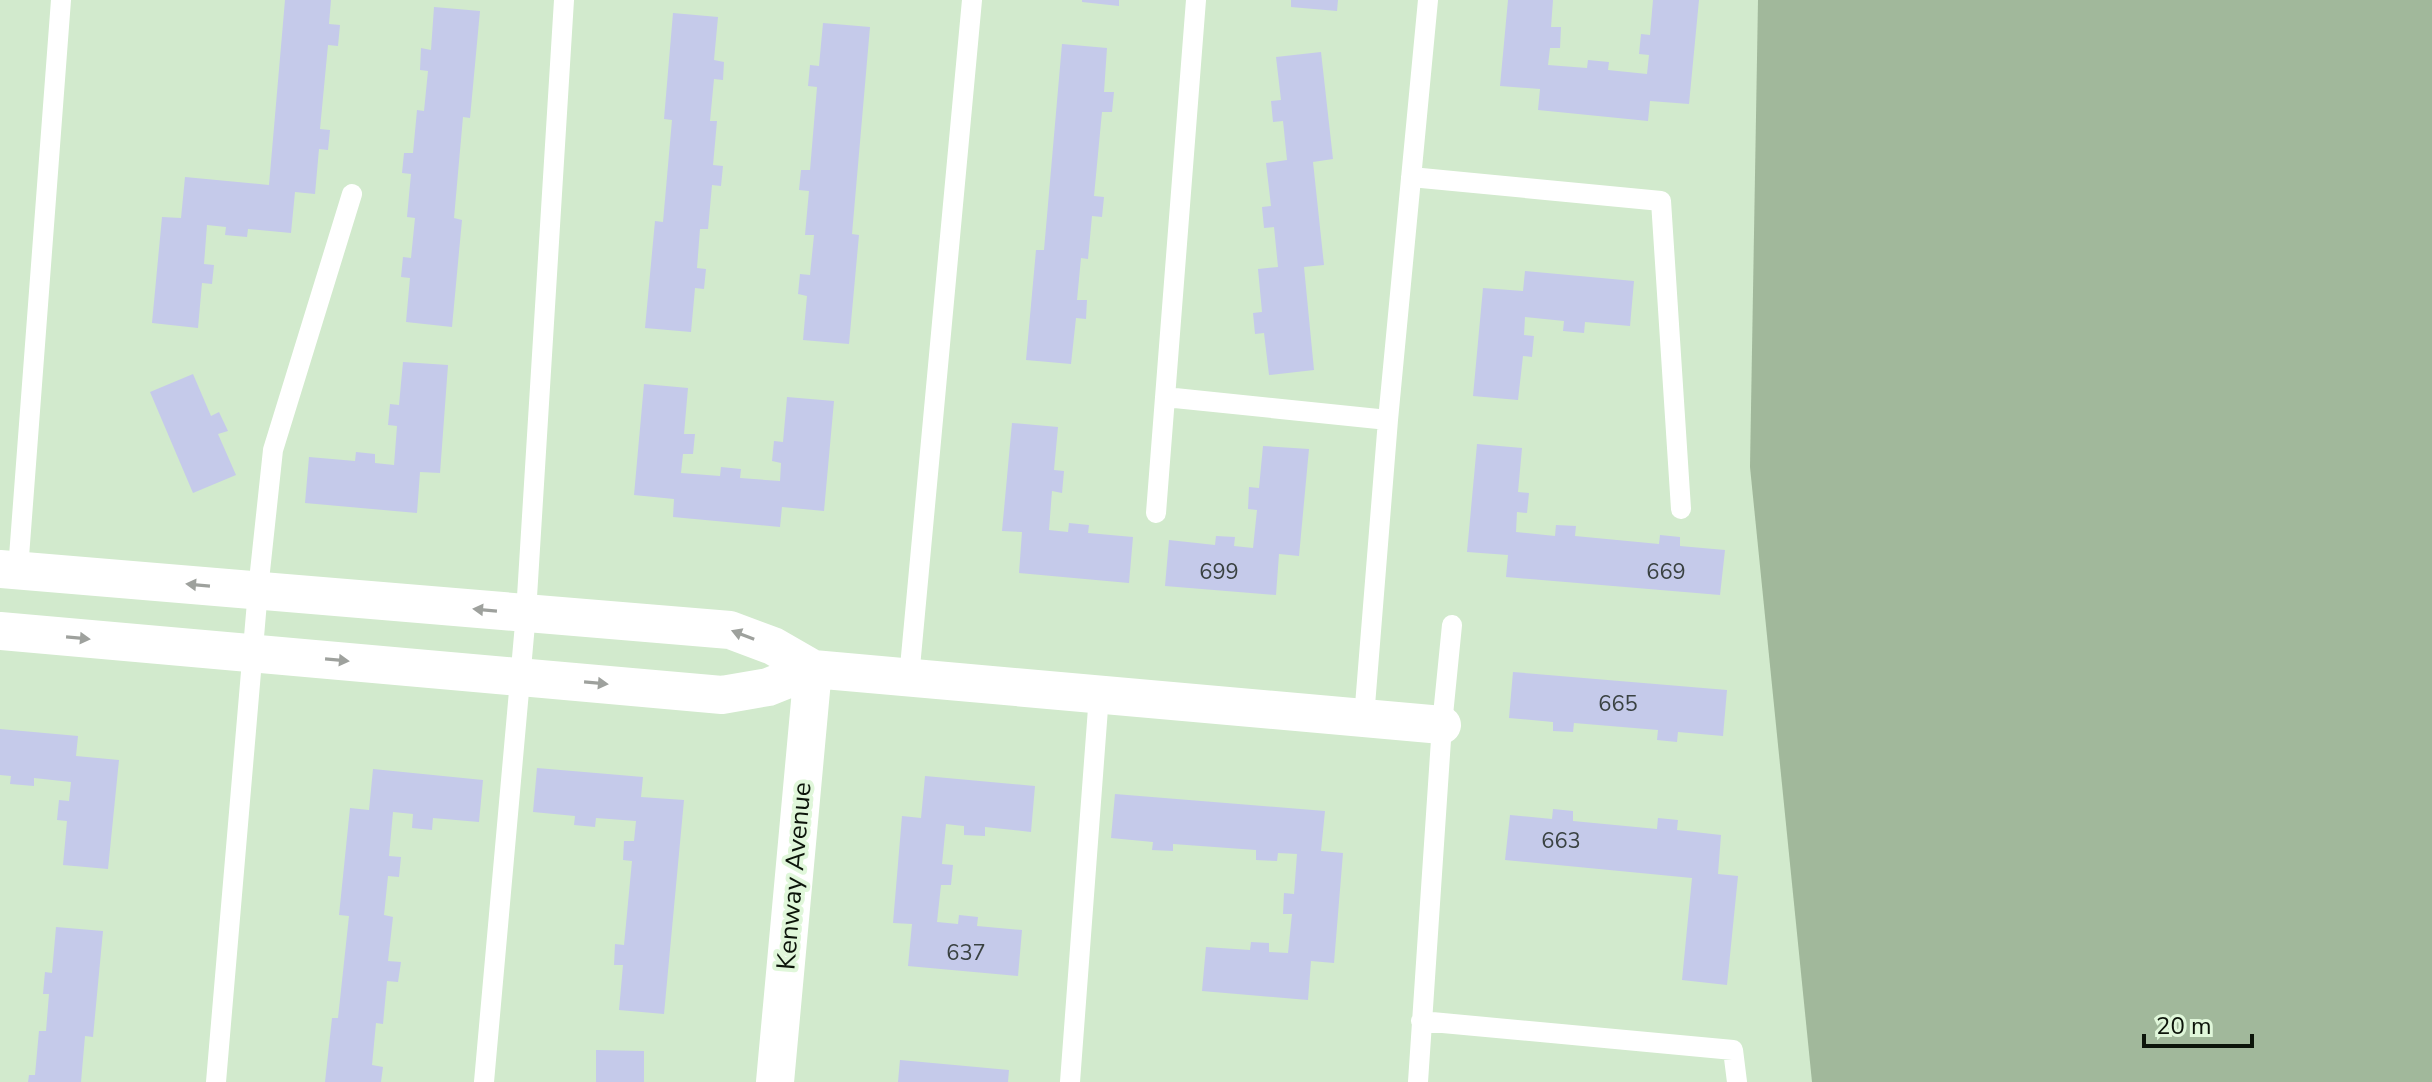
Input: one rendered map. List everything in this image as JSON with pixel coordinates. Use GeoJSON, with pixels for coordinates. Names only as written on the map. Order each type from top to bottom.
{"type":"FeatureCollection","features":[{"type":"Feature","properties":{"kind":"street"},"geometry":{"type":"LineString","coordinates":[[9,570],[730,630],[773,646],[813,669],[1442,725]]}},
{"type":"Feature","properties":{"kind":"street"},"geometry":{"type":"LineString","coordinates":[[0,631],[722,695],[768,687],[813,669]]}},
{"type":"Feature","properties":{"kind":"street","name":"Kenway Avenue"},"geometry":{"type":"LineString","coordinates":[[775,1082],[813,669]]}},
{"type":"Feature","properties":{"kind":"lane"},"geometry":{"type":"LineString","coordinates":[[9,570],[61,0]]}},
{"type":"Feature","properties":{"kind":"lane"},"geometry":{"type":"LineString","coordinates":[[484,1082],[526,613],[564,0]]}},
{"type":"Feature","properties":{"kind":"lane"},"geometry":{"type":"LineString","coordinates":[[909,678],[972,0]]}},
{"type":"Feature","properties":{"kind":"lane"},"geometry":{"type":"LineString","coordinates":[[1156,513],[1196,0]]}},
{"type":"Feature","properties":{"kind":"lane"},"geometry":{"type":"LineString","coordinates":[[1364,718],[1388,420],[1428,0]]}},
{"type":"Feature","properties":{"kind":"lane"},"geometry":{"type":"LineString","coordinates":[[1411,177],[1661,201],[1681,509]]}},
{"type":"Feature","properties":{"kind":"lane"},"geometry":{"type":"LineString","coordinates":[[216,1082],[252,653],[273,450],[352,194]]}},
{"type":"Feature","properties":{"kind":"lane"},"geometry":{"type":"LineString","coordinates":[[1165,397],[1388,420]]}},
{"type":"Feature","properties":{"kind":"lane"},"geometry":{"type":"LineString","coordinates":[[1418,1082],[1442,725],[1452,625]]}},
{"type":"Feature","properties":{"kind":"lane"},"geometry":{"type":"LineString","coordinates":[[1070,1082],[1099,695]]}},
{"type":"Feature","properties":{"kind":"lane"},"geometry":{"type":"LineString","coordinates":[[1421,1021],[1733,1050],[1737,1082]]}},
{"type":"Feature","properties":{"kind":"green space"},"geometry":{"type":"Polygon","coordinates":[[[1758,0],[2432,0],[2432,1082],[1812,1082],[1750,467],[1758,0]]]}},
{"type":"Feature","properties":{"kind":"building"},"geometry":{"type":"Polygon","coordinates":[[[285,0],[331,0],[329,24],[340,25],[338,46],[328,45],[320,129],[330,130],[328,150],[319,149],[315,194],[295,192],[291,233],[248,229],[247,237],[225,235],[226,227],[207,225],[204,264],[214,265],[212,284],[202,283],[198,328],[152,323],[162,217],[181,218],[185,177],[269,185],[285,0]]]}},
{"type":"Feature","properties":{"kind":"building"},"geometry":{"type":"Polygon","coordinates":[[[1119,0],[1119,6],[1082,2],[1119,0]]]}},
{"type":"Feature","properties":{"kind":"building"},"geometry":{"type":"Polygon","coordinates":[[[1291,0],[1338,0],[1337,11],[1291,7],[1291,0]]]}},
{"type":"Feature","properties":{"kind":"building"},"geometry":{"type":"Polygon","coordinates":[[[1508,0],[1553,0],[1551,27],[1561,27],[1560,48],[1550,48],[1548,65],[1587,68],[1588,60],[1609,62],[1608,70],[1647,74],[1649,55],[1639,54],[1641,34],[1650,35],[1653,0],[1699,0],[1689,104],[1650,101],[1648,121],[1538,110],[1540,89],[1500,86],[1508,0]]]}},
{"type":"Feature","properties":{"kind":"building"},"geometry":{"type":"Polygon","coordinates":[[[434,7],[480,11],[470,118],[463,117],[454,218],[462,220],[452,327],[406,322],[410,278],[401,277],[403,257],[411,258],[415,218],[407,217],[411,174],[402,173],[404,153],[413,153],[417,110],[424,111],[428,71],[420,70],[421,48],[431,50],[434,7]]]}},
{"type":"Feature","properties":{"kind":"building"},"geometry":{"type":"Polygon","coordinates":[[[673,13],[718,17],[714,60],[724,62],[723,80],[714,79],[710,121],[717,121],[713,165],[723,166],[721,186],[712,185],[708,229],[700,229],[697,268],[706,269],[704,289],[695,288],[691,332],[645,328],[655,221],[663,222],[672,120],[664,119],[673,13]]]}},
{"type":"Feature","properties":{"kind":"building"},"geometry":{"type":"Polygon","coordinates":[[[823,23],[870,27],[852,234],[859,235],[849,344],[803,340],[807,296],[798,294],[800,274],[810,275],[814,235],[805,235],[809,191],[799,190],[801,170],[810,170],[817,87],[808,86],[810,65],[819,66],[823,23]]]}},
{"type":"Feature","properties":{"kind":"building"},"geometry":{"type":"Polygon","coordinates":[[[1062,44],[1107,48],[1104,92],[1114,92],[1112,112],[1102,112],[1094,196],[1104,197],[1102,217],[1092,216],[1088,259],[1081,258],[1077,300],[1087,300],[1086,319],[1076,318],[1071,364],[1026,360],[1036,250],[1044,250],[1062,44]]]}},
{"type":"Feature","properties":{"kind":"building"},"geometry":{"type":"Polygon","coordinates":[[[1321,52],[1333,159],[1313,162],[1324,265],[1304,267],[1314,370],[1269,375],[1264,333],[1255,334],[1253,313],[1262,312],[1258,269],[1278,267],[1274,227],[1264,228],[1262,207],[1271,206],[1266,163],[1287,160],[1283,121],[1273,122],[1271,101],[1281,100],[1276,57],[1321,52]]]}},
{"type":"Feature","properties":{"kind":"building"},"geometry":{"type":"Polygon","coordinates":[[[1525,271],[1634,281],[1630,326],[1585,322],[1584,333],[1563,331],[1564,321],[1525,317],[1524,335],[1534,336],[1532,357],[1523,356],[1518,400],[1473,396],[1483,288],[1523,291],[1525,271]]]}},
{"type":"Feature","properties":{"kind":"building"},"geometry":{"type":"Polygon","coordinates":[[[403,362],[448,365],[440,473],[420,472],[417,513],[305,503],[309,457],[355,461],[356,452],[375,454],[375,463],[394,465],[397,426],[388,425],[390,404],[399,405],[403,362]]]}},
{"type":"Feature","properties":{"kind":"building"},"geometry":{"type":"Polygon","coordinates":[[[193,374],[211,416],[219,412],[228,431],[218,434],[236,475],[193,493],[150,392],[193,374]]]}},
{"type":"Feature","properties":{"kind":"building"},"geometry":{"type":"Polygon","coordinates":[[[644,384],[688,388],[684,434],[695,434],[693,454],[683,454],[681,473],[720,476],[721,467],[741,469],[740,478],[780,481],[781,463],[772,461],[774,441],[783,442],[787,397],[834,401],[824,511],[782,507],[780,527],[673,517],[674,499],[634,495],[644,384]]]}},
{"type":"Feature","properties":{"kind":"building"},"geometry":{"type":"Polygon","coordinates":[[[1012,423],[1058,427],[1054,470],[1064,471],[1062,493],[1052,491],[1049,530],[1068,532],[1069,523],[1089,525],[1088,533],[1133,537],[1129,583],[1019,573],[1022,532],[1002,531],[1012,423]]]}},
{"type":"Feature","properties":{"kind":"building"},"geometry":{"type":"Polygon","coordinates":[[[1477,444],[1522,448],[1518,492],[1529,493],[1527,513],[1517,512],[1516,532],[1555,536],[1556,525],[1576,526],[1575,536],[1659,544],[1660,535],[1680,537],[1680,546],[1725,550],[1720,595],[1506,577],[1508,555],[1467,552],[1477,444]]]}},
{"type":"Feature","properties":{"kind":"building"},"geometry":{"type":"Polygon","coordinates":[[[1263,446],[1309,449],[1299,556],[1279,554],[1276,595],[1165,586],[1169,540],[1215,545],[1216,536],[1235,537],[1234,546],[1253,548],[1257,510],[1248,509],[1249,487],[1259,488],[1263,446]]]}},
{"type":"Feature","properties":{"kind":"building"},"geometry":{"type":"Polygon","coordinates":[[[1513,672],[1727,690],[1723,736],[1678,732],[1677,742],[1657,740],[1658,730],[1574,723],[1573,732],[1553,731],[1553,722],[1509,718],[1513,672]]]}},
{"type":"Feature","properties":{"kind":"building"},"geometry":{"type":"Polygon","coordinates":[[[0,729],[78,736],[76,756],[119,760],[108,869],[63,865],[67,821],[57,820],[59,800],[69,801],[71,782],[34,778],[34,786],[10,784],[11,776],[0,775],[0,729]]]}},
{"type":"Feature","properties":{"kind":"building"},"geometry":{"type":"Polygon","coordinates":[[[537,768],[643,777],[641,797],[684,800],[664,1014],[619,1010],[623,965],[614,965],[615,944],[624,945],[632,861],[623,860],[624,841],[634,841],[636,821],[596,818],[595,827],[574,825],[575,816],[533,812],[537,768]]]}},
{"type":"Feature","properties":{"kind":"building"},"geometry":{"type":"Polygon","coordinates":[[[373,769],[483,780],[479,822],[433,818],[432,830],[412,828],[413,814],[393,812],[389,856],[401,857],[399,877],[388,876],[384,915],[393,917],[388,961],[401,962],[398,982],[387,981],[383,1024],[376,1023],[372,1065],[383,1067],[381,1082],[325,1082],[332,1018],[338,1018],[349,916],[339,915],[350,808],[369,810],[373,769]]]}},
{"type":"Feature","properties":{"kind":"building"},"geometry":{"type":"Polygon","coordinates":[[[925,776],[1035,786],[1031,832],[985,827],[985,836],[964,835],[964,826],[946,824],[942,864],[953,865],[951,885],[941,885],[937,922],[958,924],[959,915],[978,917],[977,926],[1022,930],[1018,976],[908,966],[912,924],[893,923],[902,816],[921,818],[925,776]]]}},
{"type":"Feature","properties":{"kind":"building"},"geometry":{"type":"Polygon","coordinates":[[[1115,794],[1325,811],[1321,851],[1343,853],[1334,963],[1311,961],[1308,1000],[1202,991],[1206,947],[1250,950],[1251,942],[1269,943],[1269,952],[1288,953],[1292,914],[1283,914],[1284,893],[1294,894],[1297,854],[1278,853],[1277,861],[1256,860],[1256,850],[1173,844],[1173,851],[1152,850],[1153,842],[1111,838],[1115,794]]]}},
{"type":"Feature","properties":{"kind":"building"},"geometry":{"type":"Polygon","coordinates":[[[1553,809],[1573,811],[1573,821],[1657,829],[1658,818],[1678,820],[1677,830],[1721,835],[1718,874],[1738,876],[1727,985],[1682,980],[1692,878],[1505,860],[1510,815],[1552,819],[1553,809]]]}},
{"type":"Feature","properties":{"kind":"building"},"geometry":{"type":"Polygon","coordinates":[[[56,927],[103,931],[93,1037],[85,1036],[81,1082],[28,1082],[29,1075],[35,1075],[39,1031],[46,1031],[49,994],[43,994],[45,972],[52,973],[56,927]]]}},
{"type":"Feature","properties":{"kind":"building"},"geometry":{"type":"Polygon","coordinates":[[[596,1050],[644,1051],[644,1082],[596,1082],[596,1050]]]}},
{"type":"Feature","properties":{"kind":"building"},"geometry":{"type":"Polygon","coordinates":[[[900,1060],[1009,1070],[1008,1082],[898,1082],[900,1060]]]}}]}
